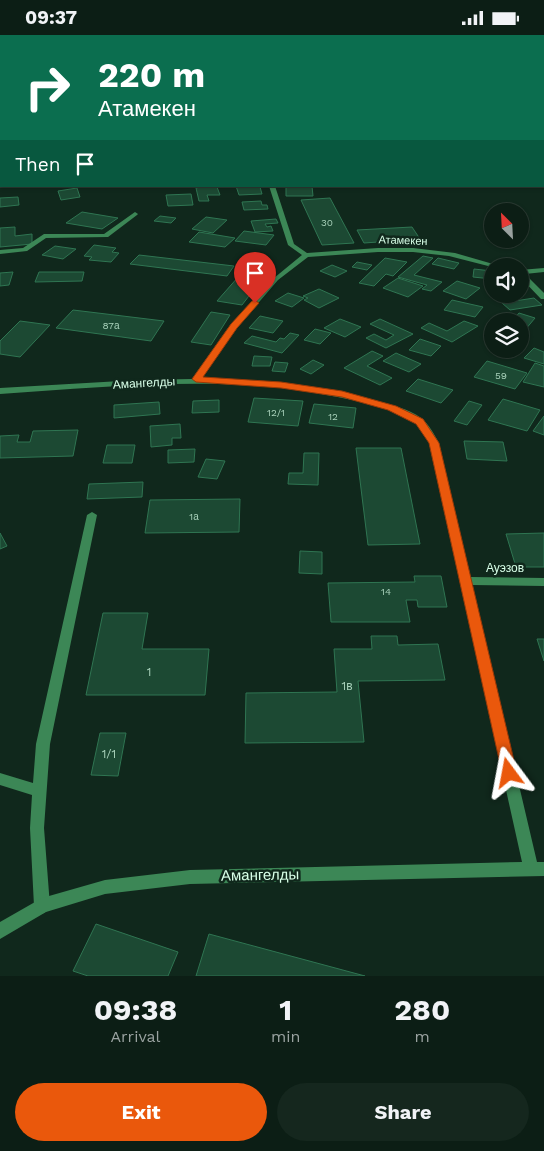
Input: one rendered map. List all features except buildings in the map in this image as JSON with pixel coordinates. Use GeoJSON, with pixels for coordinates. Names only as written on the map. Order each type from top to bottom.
{"type":"FeatureCollection","features":[{"type":"Feature","properties":{"kind":"street"},"geometry":{"type":"LineString","coordinates":[[196,379],[240,319],[276,279],[306,255],[291,245],[272,187]]}},
{"type":"Feature","properties":{"kind":"street"},"geometry":{"type":"LineString","coordinates":[[0,252],[25,251],[44,237],[106,236],[135,215]]}},
{"type":"Feature","properties":{"kind":"street","name":"Атамекен"},"geometry":{"type":"LineString","coordinates":[[306,255],[403,250],[447,254],[484,263]]}},
{"type":"Feature","properties":{"kind":"street"},"geometry":{"type":"LineString","coordinates":[[529,271],[544,270]]}},
{"type":"Feature","properties":{"kind":"street"},"geometry":{"type":"LineString","coordinates":[[529,281],[544,297]]}},
{"type":"Feature","properties":{"kind":"street","name":"Амангелды"},"geometry":{"type":"LineString","coordinates":[[0,391],[196,379],[281,385],[342,394],[392,408],[420,421],[434,443],[466,581],[538,869],[190,877],[105,887],[42,906],[0,931]]}},
{"type":"Feature","properties":{"kind":"street"},"geometry":{"type":"LineString","coordinates":[[42,906],[37,828],[43,744],[92,515]]}},
{"type":"Feature","properties":{"kind":"street","name":"Ауэзов"},"geometry":{"type":"LineString","coordinates":[[466,581],[544,582]]}},
{"type":"Feature","properties":{"kind":"street"},"geometry":{"type":"LineString","coordinates":[[0,779],[40,791]]}},
{"type":"Feature","properties":{"kind":"route"},"geometry":{"type":"LineString","coordinates":[[255,303],[234,326],[196,379],[281,385],[342,394],[392,408],[420,421],[434,443],[509,773]]}}]}
